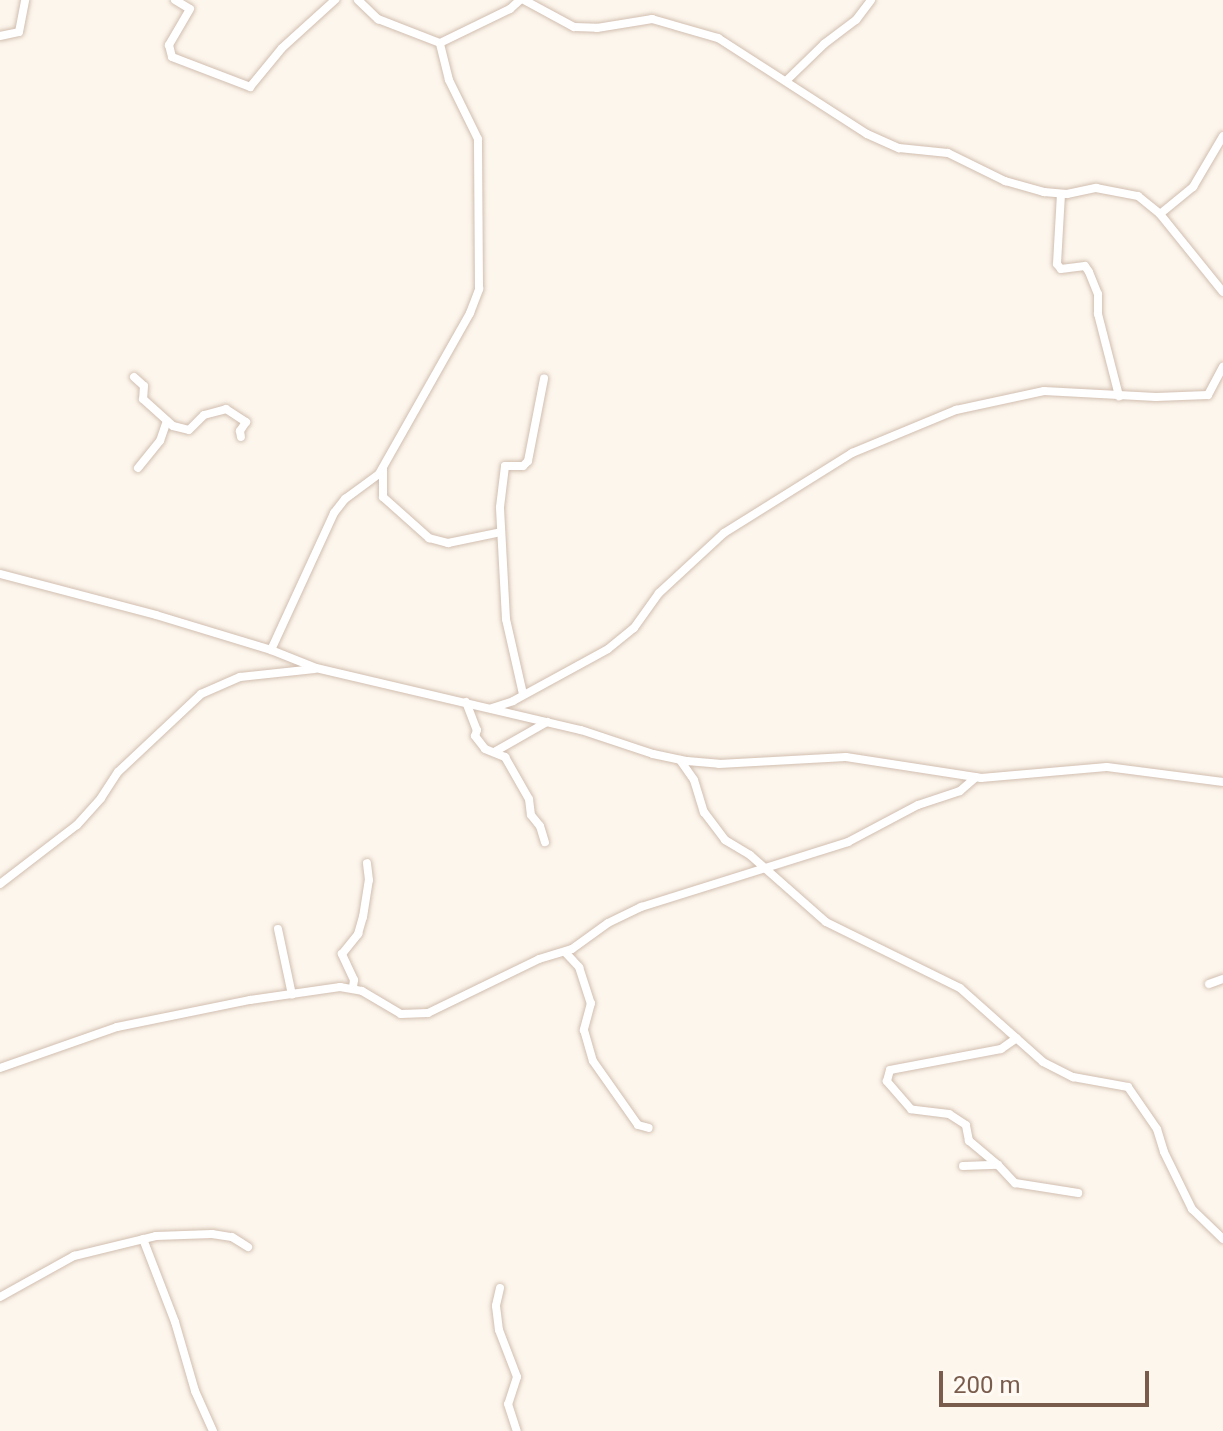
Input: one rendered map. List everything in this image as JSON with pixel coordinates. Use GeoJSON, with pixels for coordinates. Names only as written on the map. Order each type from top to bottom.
{"type":"FeatureCollection","features":[{"type":"Feature","properties":{"kind":"street"},"geometry":{"type":"LineString","coordinates":[[0,36],[19,32],[25,0]]}},
{"type":"Feature","properties":{"kind":"street"},"geometry":{"type":"LineString","coordinates":[[175,0],[190,9],[169,45],[172,57],[250,87],[282,48],[335,0]]}},
{"type":"Feature","properties":{"kind":"street"},"geometry":{"type":"LineString","coordinates":[[358,0],[378,19],[440,43],[522,0],[574,27],[597,28],[642,19],[685,26],[718,38],[879,140],[904,149],[948,153],[1005,181],[1061,194],[1096,188],[1143,199],[1160,214],[1223,292]]}},
{"type":"Feature","properties":{"kind":"street"},"geometry":{"type":"LineString","coordinates":[[786,81],[824,44],[856,20],[871,0]]}},
{"type":"Feature","properties":{"kind":"street"},"geometry":{"type":"LineString","coordinates":[[271,650],[334,513],[384,464],[470,313],[479,289],[478,139],[449,80],[440,43]]}},
{"type":"Feature","properties":{"kind":"street"},"geometry":{"type":"LineString","coordinates":[[1160,214],[1193,187],[1223,136]]}},
{"type":"Feature","properties":{"kind":"street"},"geometry":{"type":"LineString","coordinates":[[1061,194],[1057,264],[1061,269],[1085,266],[1089,272],[1098,294],[1097,309],[1119,396]]}},
{"type":"Feature","properties":{"kind":"street"},"geometry":{"type":"LineString","coordinates":[[491,708],[521,696],[627,635],[654,597],[714,541],[842,458],[956,410],[1044,391],[1119,396],[1208,395],[1223,367]]}},
{"type":"Feature","properties":{"kind":"street"},"geometry":{"type":"LineString","coordinates":[[134,377],[144,386],[143,399],[183,431],[189,430],[204,415],[226,409],[246,422],[240,431],[241,437]]}},
{"type":"Feature","properties":{"kind":"street"},"geometry":{"type":"LineString","coordinates":[[525,716],[506,619],[501,532],[505,466],[527,464],[544,379]]}},
{"type":"Feature","properties":{"kind":"street"},"geometry":{"type":"LineString","coordinates":[[138,468],[160,441],[167,421]]}},
{"type":"Feature","properties":{"kind":"street"},"geometry":{"type":"LineString","coordinates":[[383,493],[384,464]]}},
{"type":"Feature","properties":{"kind":"street"},"geometry":{"type":"LineString","coordinates":[[367,484],[376,485],[401,514],[438,541],[501,532]]}},
{"type":"Feature","properties":{"kind":"street"},"geometry":{"type":"LineString","coordinates":[[0,574],[156,615],[271,650],[316,668],[525,716],[679,760],[719,764],[846,757],[976,777],[1099,767],[1223,782]]}},
{"type":"Feature","properties":{"kind":"street"},"geometry":{"type":"LineString","coordinates":[[0,884],[77,825],[101,798],[118,772],[201,694],[240,677],[316,668]]}},
{"type":"Feature","properties":{"kind":"street"},"geometry":{"type":"LineString","coordinates":[[466,702],[481,746],[505,757],[529,799],[531,815],[540,826],[545,842]]}},
{"type":"Feature","properties":{"kind":"street"},"geometry":{"type":"LineString","coordinates":[[496,751],[547,722]]}},
{"type":"Feature","properties":{"kind":"street"},"geometry":{"type":"LineString","coordinates":[[679,760],[694,780],[704,812],[725,840],[768,870],[826,922],[960,988],[1043,1062],[1063,1073],[1128,1087],[1157,1129],[1164,1152],[1192,1209],[1223,1239]]}},
{"type":"Feature","properties":{"kind":"street"},"geometry":{"type":"LineString","coordinates":[[0,1068],[117,1027],[250,1000],[353,987],[395,1012],[420,1016],[478,992],[542,958],[565,952],[608,923],[641,907],[768,870],[808,852],[859,837],[922,803],[960,791],[976,777]]}},
{"type":"Feature","properties":{"kind":"street"},"geometry":{"type":"LineString","coordinates":[[353,987],[354,980],[342,954],[358,934],[363,917],[369,880],[367,863]]}},
{"type":"Feature","properties":{"kind":"street"},"geometry":{"type":"LineString","coordinates":[[278,929],[292,995]]}},
{"type":"Feature","properties":{"kind":"street"},"geometry":{"type":"LineString","coordinates":[[565,952],[579,967],[591,1003],[584,1030],[593,1061],[638,1125],[649,1128]]}},
{"type":"Feature","properties":{"kind":"street"},"geometry":{"type":"LineString","coordinates":[[1209,984],[1223,979]]}},
{"type":"Feature","properties":{"kind":"street"},"geometry":{"type":"LineString","coordinates":[[1017,1038],[1001,1049],[890,1070],[887,1081],[911,1109],[949,1114],[966,1125],[969,1141],[1015,1183],[1078,1193]]}},
{"type":"Feature","properties":{"kind":"street"},"geometry":{"type":"LineString","coordinates":[[963,1166],[998,1165]]}},
{"type":"Feature","properties":{"kind":"street"},"geometry":{"type":"LineString","coordinates":[[0,1297],[64,1261],[143,1239],[173,1233],[212,1234],[232,1237],[248,1247]]}},
{"type":"Feature","properties":{"kind":"street"},"geometry":{"type":"LineString","coordinates":[[143,1239],[171,1308],[195,1391],[213,1431]]}},
{"type":"Feature","properties":{"kind":"street"},"geometry":{"type":"LineString","coordinates":[[500,1288],[496,1306],[499,1330],[517,1377],[508,1404],[517,1431]]}}]}
